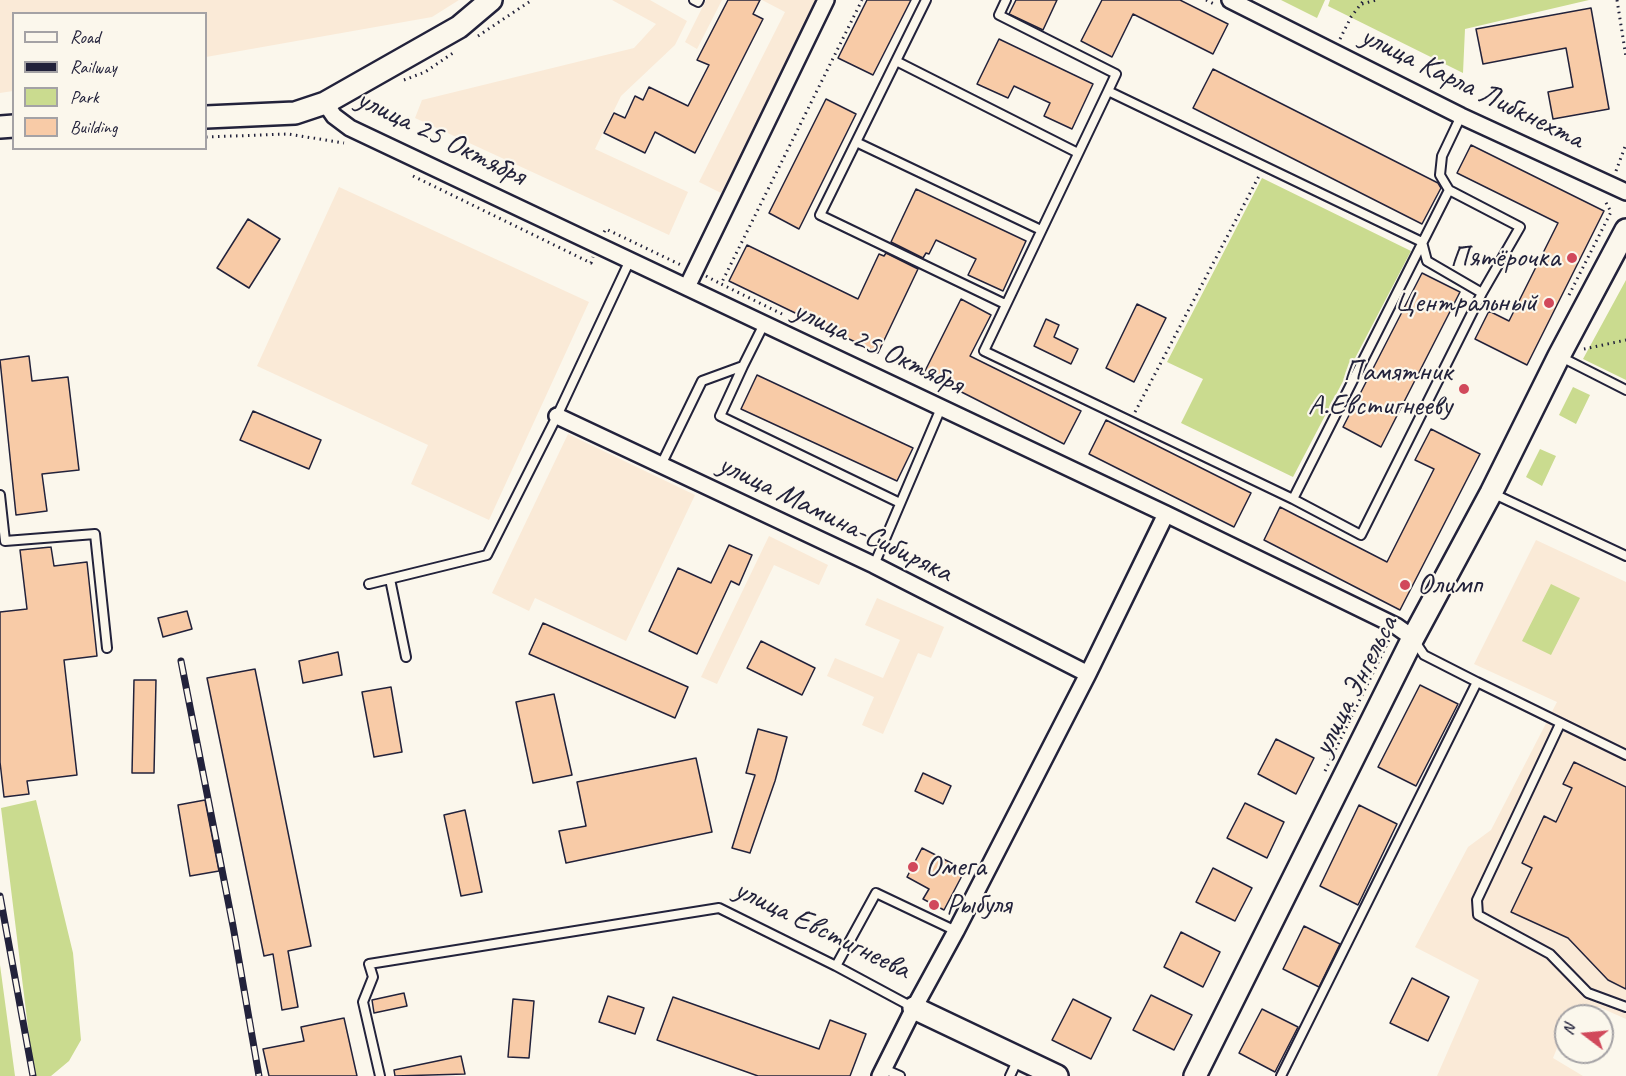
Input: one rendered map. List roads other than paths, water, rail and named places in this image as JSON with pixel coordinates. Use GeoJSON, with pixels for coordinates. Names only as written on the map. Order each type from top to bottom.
{"type":"FeatureCollection","features":[{"type":"Feature","properties":{"kind":"main road"},"geometry":{"type":"LineString","coordinates":[[207,117],[295,113],[325,103],[459,27],[491,0]]}},
{"type":"Feature","properties":{"kind":"main road","name":"улица Энгельса"},"geometry":{"type":"LineString","coordinates":[[1195,1076],[1413,638],[1491,493],[1559,356],[1626,230]]}},
{"type":"Feature","properties":{"kind":"main road","name":"улица Евстигнеева"},"geometry":{"type":"LineString","coordinates":[[914,1008],[1015,1067],[1057,1076]]}},
{"type":"Feature","properties":{"kind":"street"},"geometry":{"type":"LineString","coordinates":[[687,287],[826,0]]}},
{"type":"Feature","properties":{"kind":"street","name":"улица Карла Либкнехта"},"geometry":{"type":"LineString","coordinates":[[1230,0],[1461,116],[1626,192]]}},
{"type":"Feature","properties":{"kind":"street","name":"улица 25 Октября"},"geometry":{"type":"LineString","coordinates":[[325,103],[334,116],[350,128],[1166,514],[1396,626],[1413,638]]}},
{"type":"Feature","properties":{"kind":"street","name":"улица Мамина-Сибиряка"},"geometry":{"type":"LineString","coordinates":[[557,416],[874,565],[1088,674]]}},
{"type":"Feature","properties":{"kind":"street"},"geometry":{"type":"LineString","coordinates":[[882,1072],[1088,674],[1166,514]]}},
{"type":"Feature","properties":{"kind":"lane"},"geometry":{"type":"LineString","coordinates":[[694,0],[698,2],[699,0]]}},
{"type":"Feature","properties":{"kind":"lane"},"geometry":{"type":"LineString","coordinates":[[926,0],[820,215],[1005,304]]}},
{"type":"Feature","properties":{"kind":"lane"},"geometry":{"type":"LineString","coordinates":[[1006,0],[999,15],[1116,74],[984,351],[1293,499],[1361,535],[1482,293],[1520,227],[1449,190],[1440,176],[1442,156],[1461,116]]}},
{"type":"Feature","properties":{"kind":"lane"},"geometry":{"type":"LineString","coordinates":[[896,61],[1078,153]]}},
{"type":"Feature","properties":{"kind":"lane"},"geometry":{"type":"LineString","coordinates":[[1108,91],[1422,242],[1427,261],[1482,293]]}},
{"type":"Feature","properties":{"kind":"lane"},"geometry":{"type":"LineString","coordinates":[[856,142],[1041,230]]}},
{"type":"Feature","properties":{"kind":"lane"},"geometry":{"type":"LineString","coordinates":[[1293,499],[1449,190]]}},
{"type":"Feature","properties":{"kind":"lane"},"geometry":{"type":"LineString","coordinates":[[369,584],[487,555],[557,416],[630,260]]}},
{"type":"Feature","properties":{"kind":"lane"},"geometry":{"type":"LineString","coordinates":[[764,324],[720,416],[900,503]]}},
{"type":"Feature","properties":{"kind":"lane"},"geometry":{"type":"LineString","coordinates":[[1559,356],[1626,390]]}},
{"type":"Feature","properties":{"kind":"lane"},"geometry":{"type":"LineString","coordinates":[[662,465],[702,381],[743,366]]}},
{"type":"Feature","properties":{"kind":"lane"},"geometry":{"type":"LineString","coordinates":[[874,565],[941,408]]}},
{"type":"Feature","properties":{"kind":"lane"},"geometry":{"type":"LineString","coordinates":[[1491,493],[1626,556]]}},
{"type":"Feature","properties":{"kind":"lane"},"geometry":{"type":"LineString","coordinates":[[0,495],[5,541],[94,534],[107,648]]}},
{"type":"Feature","properties":{"kind":"lane"},"geometry":{"type":"LineString","coordinates":[[390,579],[406,657]]}},
{"type":"Feature","properties":{"kind":"lane"},"geometry":{"type":"LineString","coordinates":[[1413,638],[1424,655],[1560,724],[1626,754]]}},
{"type":"Feature","properties":{"kind":"lane"},"geometry":{"type":"LineString","coordinates":[[1281,1076],[1477,682]]}},
{"type":"Feature","properties":{"kind":"lane"},"geometry":{"type":"LineString","coordinates":[[1560,724],[1477,900],[1478,915],[1550,954],[1588,993],[1626,1007]]}},
{"type":"Feature","properties":{"kind":"lane"},"geometry":{"type":"LineString","coordinates":[[836,966],[876,892],[956,931]]}},
{"type":"Feature","properties":{"kind":"lane","name":"улица Евстигнеева"},"geometry":{"type":"LineString","coordinates":[[380,1076],[363,1002],[373,977],[369,964],[719,908],[914,1008]]}},
{"type":"Feature","properties":{"kind":"lane"},"geometry":{"type":"LineString","coordinates":[[882,1072],[900,1076]]}},
{"type":"Feature","properties":{"kind":"railway"},"geometry":{"type":"LineString","coordinates":[[181,661],[233,926],[259,1076]]}},
{"type":"Feature","properties":{"kind":"railway"},"geometry":{"type":"LineString","coordinates":[[0,896],[33,1076]]}},
{"type":"Feature","properties":{"kind":"place","name":"Пятёрочка"},"geometry":{"type":"Point","coordinates":[1572,258]}},
{"type":"Feature","properties":{"kind":"place","name":"Центральный"},"geometry":{"type":"Point","coordinates":[1549,303]}},
{"type":"Feature","properties":{"kind":"place","name":"Памятник А.Евстигнееву"},"geometry":{"type":"Point","coordinates":[1464,389]}},
{"type":"Feature","properties":{"kind":"place","name":"Олимп"},"geometry":{"type":"Point","coordinates":[1405,585]}},
{"type":"Feature","properties":{"kind":"place","name":"Омега"},"geometry":{"type":"Point","coordinates":[913,867]}},
{"type":"Feature","properties":{"kind":"place","name":"Рыбуля"},"geometry":{"type":"Point","coordinates":[934,905]}}]}
